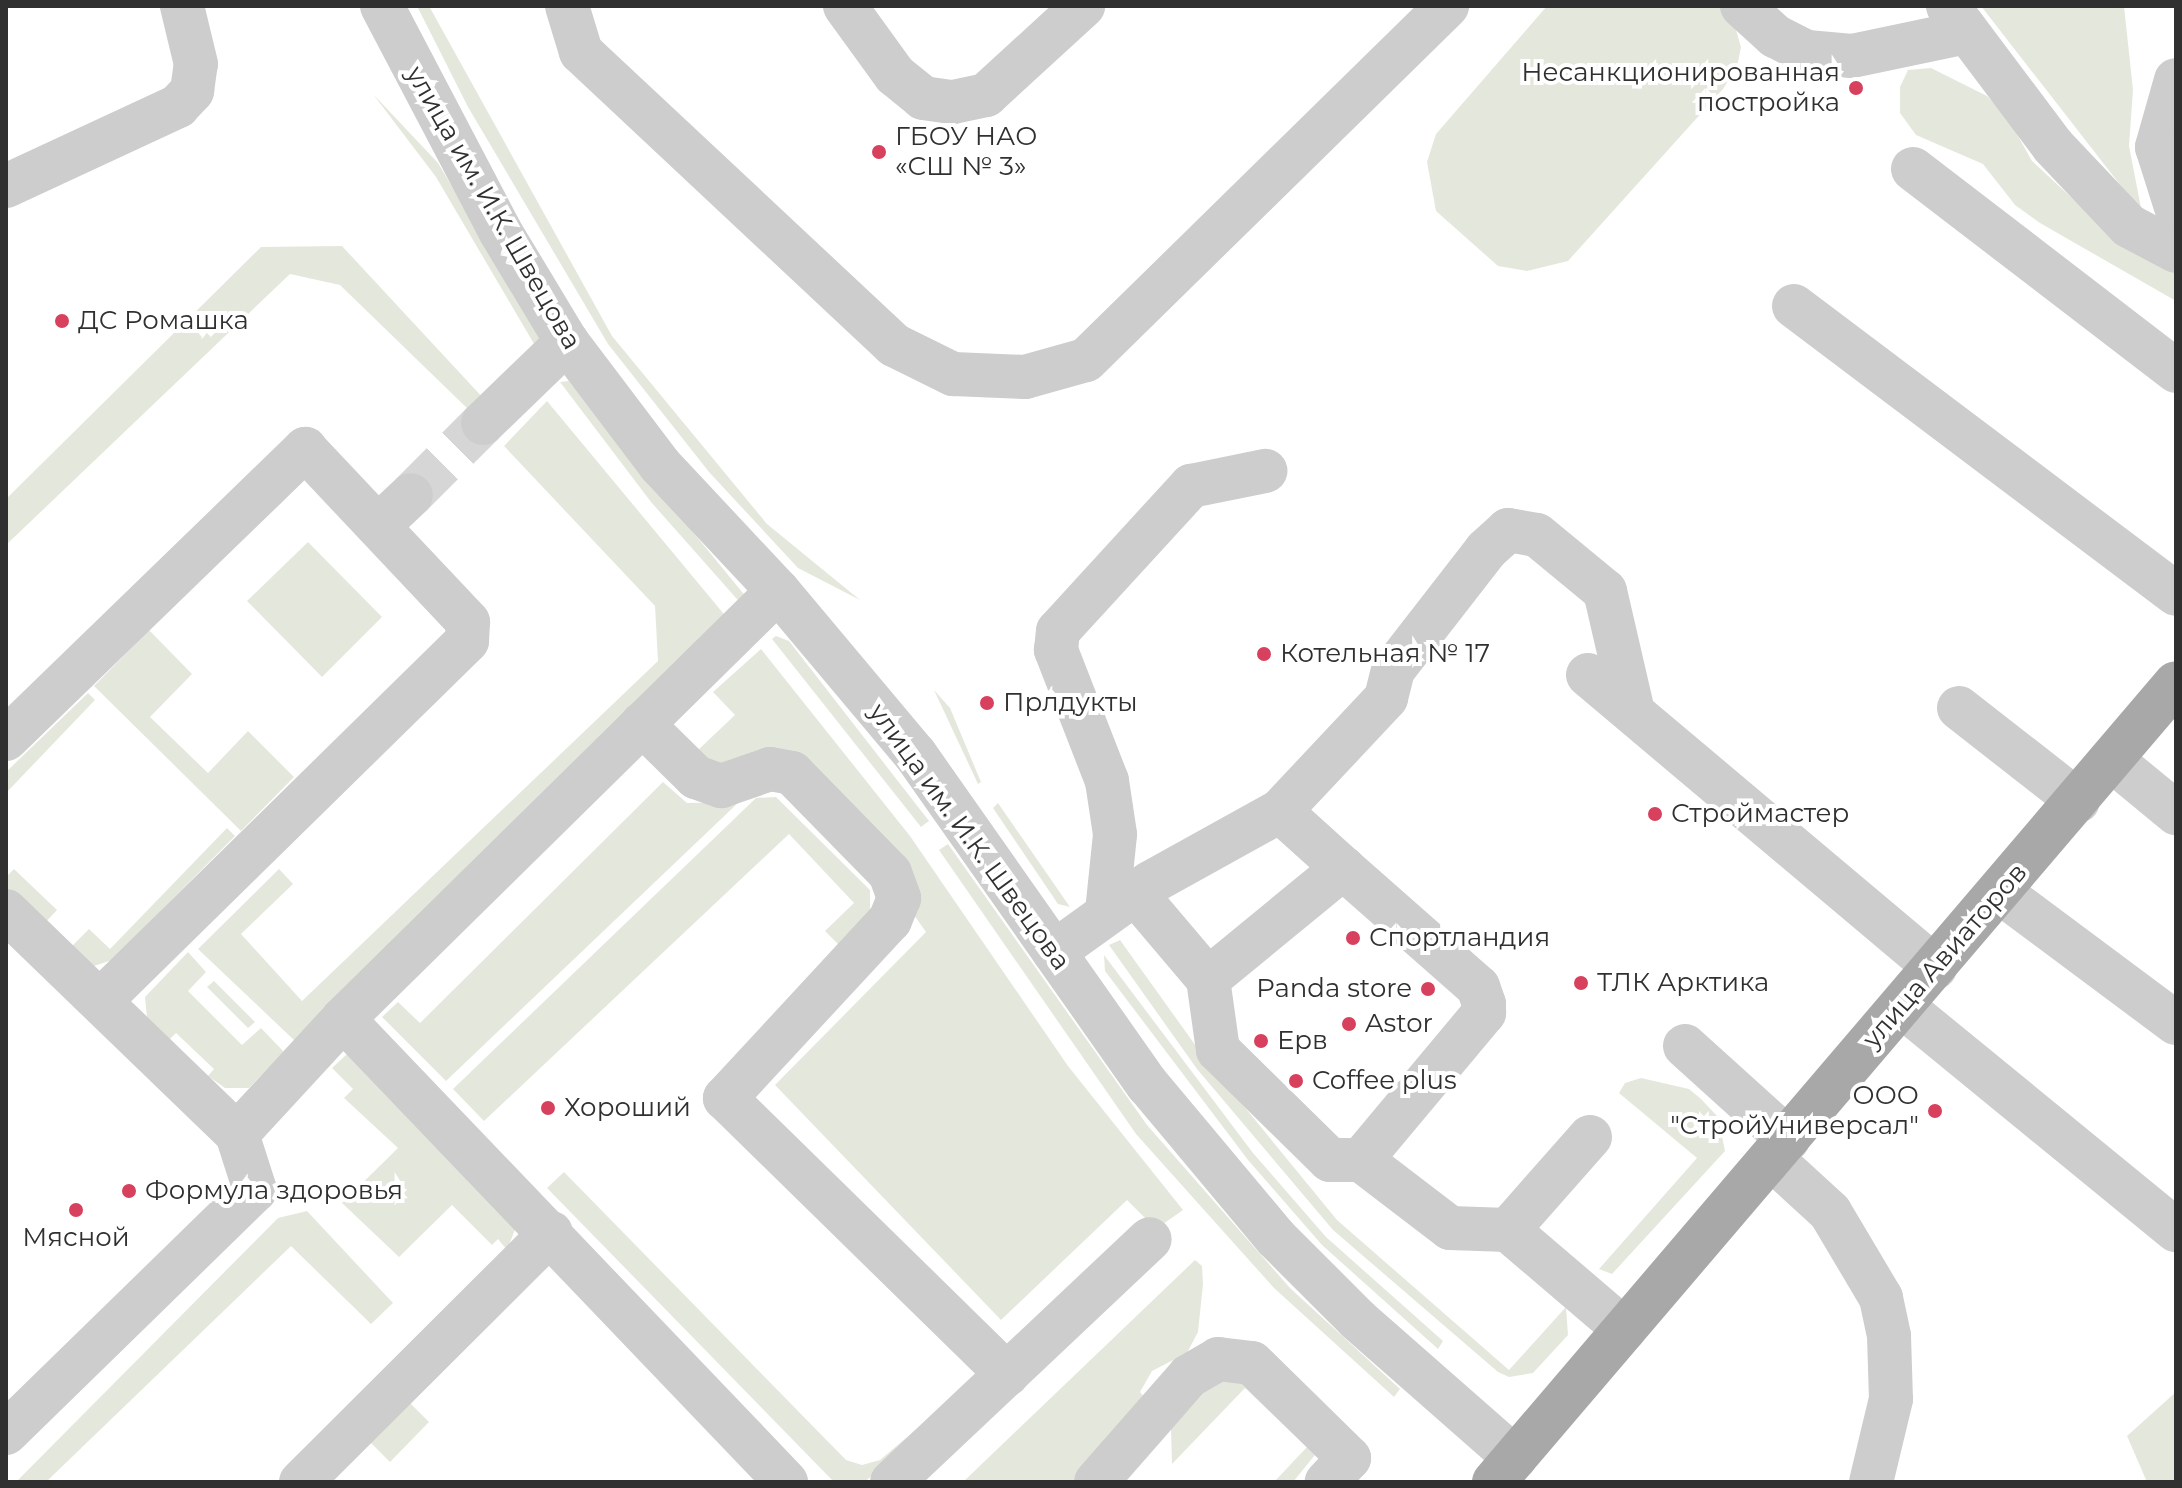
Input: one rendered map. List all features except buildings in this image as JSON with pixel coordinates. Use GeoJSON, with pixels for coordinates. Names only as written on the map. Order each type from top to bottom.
{"type":"FeatureCollection","features":[{"type":"Feature","properties":{"kind":"main road","name":"улица Авиаторов"},"geometry":{"type":"LineString","coordinates":[[1505,1470],[2113,761],[2176,683]]}},
{"type":"Feature","properties":{"kind":"street"},"geometry":{"type":"LineString","coordinates":[[6,186],[178,106],[192,91],[196,64],[182,6]]}},
{"type":"Feature","properties":{"kind":"street","name":"улица им. И.К. Швецова"},"geometry":{"type":"LineString","coordinates":[[382,6],[500,231],[567,342],[660,465],[778,591],[915,754],[1148,1085],[1276,1238],[1505,1470]]}},
{"type":"Feature","properties":{"kind":"street"},"geometry":{"type":"LineString","coordinates":[[567,6],[581,52],[894,345],[953,374],[1025,377],[1086,360],[1447,6]]}},
{"type":"Feature","properties":{"kind":"street"},"geometry":{"type":"LineString","coordinates":[[845,6],[895,75],[923,98],[953,102],[986,95],[1083,6]]}},
{"type":"Feature","properties":{"kind":"street"},"geometry":{"type":"LineString","coordinates":[[1742,6],[1775,36],[1807,52],[1852,56],[1958,19],[2064,158],[2129,226],[2176,251]]}},
{"type":"Feature","properties":{"kind":"street"},"geometry":{"type":"LineString","coordinates":[[2176,80],[2157,147],[2176,207]]}},
{"type":"Feature","properties":{"kind":"street"},"geometry":{"type":"LineString","coordinates":[[1913,169],[2176,371]]}},
{"type":"Feature","properties":{"kind":"street"},"geometry":{"type":"LineString","coordinates":[[1794,306],[2176,594]]}},
{"type":"Feature","properties":{"kind":"street"},"geometry":{"type":"LineString","coordinates":[[483,423],[567,342]]}},
{"type":"Feature","properties":{"kind":"street"},"geometry":{"type":"LineString","coordinates":[[6,739],[305,449],[468,622],[467,641],[101,1000]]}},
{"type":"Feature","properties":{"kind":"street"},"geometry":{"type":"LineString","coordinates":[[1265,471],[1191,486],[1058,631],[1056,650],[1107,781],[1121,902],[1208,979],[1218,1050],[1330,1160],[1361,1160],[1450,1228],[1508,1230],[1624,1329]]}},
{"type":"Feature","properties":{"kind":"street"},"geometry":{"type":"LineString","coordinates":[[378,526],[411,495]]}},
{"type":"Feature","properties":{"kind":"street"},"geometry":{"type":"LineString","coordinates":[[1054,952],[1121,902],[1280,811],[1386,698],[1393,670],[1486,550],[1508,530],[1537,535],[1605,591],[1633,712]]}},
{"type":"Feature","properties":{"kind":"street"},"geometry":{"type":"LineString","coordinates":[[237,1134],[343,1019],[778,591]]}},
{"type":"Feature","properties":{"kind":"street"},"geometry":{"type":"LineString","coordinates":[[1588,675],[1935,967]]}},
{"type":"Feature","properties":{"kind":"street"},"geometry":{"type":"LineString","coordinates":[[1959,708],[2078,801]]}},
{"type":"Feature","properties":{"kind":"street"},"geometry":{"type":"LineString","coordinates":[[642,724],[696,777],[721,786],[770,769],[792,773],[890,873],[899,898],[890,920],[725,1098],[1007,1374]]}},
{"type":"Feature","properties":{"kind":"street"},"geometry":{"type":"LineString","coordinates":[[2113,761],[2176,813]]}},
{"type":"Feature","properties":{"kind":"street"},"geometry":{"type":"LineString","coordinates":[[1280,811],[1478,987],[1484,1004],[1484,1013],[1361,1160]]}},
{"type":"Feature","properties":{"kind":"street"},"geometry":{"type":"LineString","coordinates":[[1208,979],[1343,868]]}},
{"type":"Feature","properties":{"kind":"street"},"geometry":{"type":"LineString","coordinates":[[2000,892],[2176,1023]]}},
{"type":"Feature","properties":{"kind":"street"},"geometry":{"type":"LineString","coordinates":[[6,911],[237,1134],[255,1190],[6,1433]]}},
{"type":"Feature","properties":{"kind":"street"},"geometry":{"type":"LineString","coordinates":[[1902,1006],[2176,1230]]}},
{"type":"Feature","properties":{"kind":"street"},"geometry":{"type":"LineString","coordinates":[[343,1019],[786,1482]]}},
{"type":"Feature","properties":{"kind":"street"},"geometry":{"type":"LineString","coordinates":[[1685,1046],[1780,1148],[1830,1212],[1881,1298],[1889,1336],[1891,1399],[1871,1482]]}},
{"type":"Feature","properties":{"kind":"street"},"geometry":{"type":"LineString","coordinates":[[1508,1230],[1590,1137]]}},
{"type":"Feature","properties":{"kind":"street"},"geometry":{"type":"LineString","coordinates":[[301,1482],[551,1233]]}},
{"type":"Feature","properties":{"kind":"street"},"geometry":{"type":"LineString","coordinates":[[892,1482],[1150,1239]]}},
{"type":"Feature","properties":{"kind":"street"},"geometry":{"type":"LineString","coordinates":[[1096,1482],[1189,1376],[1218,1359],[1252,1363],[1349,1458],[1327,1482]]}},
{"type":"Feature","properties":{"kind":"shaded area"},"geometry":{"type":"Polygon","coordinates":[[[417,6],[429,6],[612,336],[767,524],[860,600],[798,568],[709,472],[608,344],[468,107],[417,6]]]}},
{"type":"Feature","properties":{"kind":"shaded area"},"geometry":{"type":"Polygon","coordinates":[[[1547,6],[1729,6],[1741,47],[1737,67],[1723,89],[1568,261],[1527,271],[1498,266],[1436,211],[1427,162],[1436,134],[1547,6]]]}},
{"type":"Feature","properties":{"kind":"shaded area"},"geometry":{"type":"Polygon","coordinates":[[[1981,6],[2124,6],[2133,90],[2129,146],[2142,213],[1981,6]]]}},
{"type":"Feature","properties":{"kind":"shaded area"},"geometry":{"type":"Polygon","coordinates":[[[1931,68],[1987,96],[2008,118],[2032,161],[2086,211],[2176,265],[2176,301],[2040,223],[2015,205],[1983,164],[1916,135],[1900,113],[1900,87],[1908,70],[1931,68]]]}},
{"type":"Feature","properties":{"kind":"shaded area"},"geometry":{"type":"Polygon","coordinates":[[[373,94],[438,163],[540,334],[537,349],[436,177],[373,94]]]}},
{"type":"Feature","properties":{"kind":"shaded area"},"geometry":{"type":"Polygon","coordinates":[[[342,246],[485,400],[472,413],[340,285],[290,274],[6,545],[6,499],[261,247],[342,246]]]}},
{"type":"Feature","properties":{"kind":"shaded area"},"geometry":{"type":"Polygon","coordinates":[[[569,381],[747,598],[744,607],[651,502],[560,382],[569,381]]]}},
{"type":"Feature","properties":{"kind":"shaded area"},"geometry":{"type":"Polygon","coordinates":[[[547,401],[728,619],[295,1041],[198,949],[279,869],[293,884],[241,934],[302,1001],[658,661],[655,606],[504,446],[547,401]]]}},
{"type":"Feature","properties":{"kind":"shaded area"},"geometry":{"type":"Polygon","coordinates":[[[308,542],[382,617],[322,677],[247,601],[308,542]]]}},
{"type":"Feature","properties":{"kind":"shaded area"},"geometry":{"type":"Polygon","coordinates":[[[149,630],[192,674],[150,717],[208,773],[248,731],[294,777],[241,831],[94,686],[149,630]]]}},
{"type":"Feature","properties":{"kind":"shaded area"},"geometry":{"type":"Polygon","coordinates":[[[776,636],[789,641],[929,821],[921,827],[772,639],[776,636]]]}},
{"type":"Feature","properties":{"kind":"shaded area"},"geometry":{"type":"Polygon","coordinates":[[[761,649],[910,836],[1068,1066],[1183,1210],[1156,1229],[1127,1200],[1001,1320],[775,1085],[926,932],[815,775],[715,766],[697,751],[735,715],[713,692],[761,649]]]}},
{"type":"Feature","properties":{"kind":"shaded area"},"geometry":{"type":"Polygon","coordinates":[[[934,690],[950,708],[981,782],[978,784],[934,690]]]}},
{"type":"Feature","properties":{"kind":"shaded area"},"geometry":{"type":"Polygon","coordinates":[[[88,693],[95,700],[6,793],[6,772],[88,693]]]}},
{"type":"Feature","properties":{"kind":"shaded area"},"geometry":{"type":"Polygon","coordinates":[[[663,782],[687,803],[739,802],[446,1081],[382,1017],[398,1002],[420,1023],[663,782]]]}},
{"type":"Feature","properties":{"kind":"shaded area"},"geometry":{"type":"Polygon","coordinates":[[[776,797],[870,890],[870,913],[839,945],[825,931],[854,903],[789,834],[484,1121],[453,1089],[756,798],[776,797]]]}},
{"type":"Feature","properties":{"kind":"shaded area"},"geometry":{"type":"Polygon","coordinates":[[[998,803],[1070,907],[1058,904],[993,808],[998,803]]]}},
{"type":"Feature","properties":{"kind":"shaded area"},"geometry":{"type":"Polygon","coordinates":[[[227,828],[235,836],[112,960],[91,967],[65,953],[89,929],[110,949],[227,828]]]}},
{"type":"Feature","properties":{"kind":"shaded area"},"geometry":{"type":"Polygon","coordinates":[[[948,844],[1147,1125],[1290,1288],[1400,1389],[1394,1397],[1274,1288],[1136,1134],[939,850],[948,844]]]}},
{"type":"Feature","properties":{"kind":"shaded area"},"geometry":{"type":"Polygon","coordinates":[[[14,869],[57,910],[43,925],[6,889],[6,877],[14,869]]]}},
{"type":"Feature","properties":{"kind":"shaded area"},"geometry":{"type":"Polygon","coordinates":[[[1120,940],[1206,1060],[1337,1220],[1509,1370],[1566,1307],[1568,1335],[1533,1373],[1509,1377],[1498,1372],[1333,1230],[1197,1069],[1109,945],[1120,940]]]}},
{"type":"Feature","properties":{"kind":"shaded area"},"geometry":{"type":"Polygon","coordinates":[[[188,952],[206,972],[188,991],[242,1045],[261,1028],[284,1052],[249,1088],[225,1088],[208,1076],[214,1069],[176,1033],[168,1041],[147,1018],[145,997],[188,952]]]}},
{"type":"Feature","properties":{"kind":"shaded area"},"geometry":{"type":"Polygon","coordinates":[[[1104,955],[1253,1153],[1326,1237],[1443,1341],[1438,1349],[1322,1245],[1248,1160],[1105,971],[1104,955]]]}},
{"type":"Feature","properties":{"kind":"shaded area"},"geometry":{"type":"Polygon","coordinates":[[[214,981],[255,1022],[248,1028],[207,987],[214,981]]]}},
{"type":"Feature","properties":{"kind":"shaded area"},"geometry":{"type":"Polygon","coordinates":[[[346,1055],[363,1058],[518,1222],[507,1250],[498,1239],[492,1245],[452,1205],[399,1257],[342,1203],[398,1148],[344,1098],[353,1089],[332,1068],[346,1055]]]}},
{"type":"Feature","properties":{"kind":"shaded area"},"geometry":{"type":"Polygon","coordinates":[[[1641,1078],[1689,1089],[1701,1099],[1718,1117],[1725,1151],[1612,1274],[1599,1269],[1697,1158],[1619,1093],[1625,1083],[1641,1078]]]}},
{"type":"Feature","properties":{"kind":"shaded area"},"geometry":{"type":"Polygon","coordinates":[[[564,1172],[846,1460],[862,1465],[880,1460],[945,1405],[867,1480],[834,1482],[547,1188],[564,1172]]]}},
{"type":"Feature","properties":{"kind":"shaded area"},"geometry":{"type":"Polygon","coordinates":[[[307,1211],[393,1303],[371,1324],[291,1246],[46,1482],[16,1482],[278,1218],[307,1211]]]}},
{"type":"Feature","properties":{"kind":"shaded area"},"geometry":{"type":"Polygon","coordinates":[[[1195,1260],[1202,1266],[1203,1284],[1198,1332],[1187,1353],[1152,1371],[1140,1392],[1148,1402],[1076,1482],[963,1482],[1195,1260]]]}},
{"type":"Feature","properties":{"kind":"shaded area"},"geometry":{"type":"Polygon","coordinates":[[[1230,1364],[1323,1445],[1293,1482],[1274,1482],[1307,1447],[1245,1388],[1172,1464],[1171,1429],[1230,1364]]]}},
{"type":"Feature","properties":{"kind":"shaded area"},"geometry":{"type":"Polygon","coordinates":[[[2176,1392],[2176,1482],[2147,1482],[2127,1436],[2176,1392]]]}},
{"type":"Feature","properties":{"kind":"shaded area"},"geometry":{"type":"Polygon","coordinates":[[[409,1402],[429,1422],[390,1462],[369,1441],[409,1402]]]}},
{"type":"Feature","properties":{"kind":"tunnel"},"geometry":{"type":"LineString","coordinates":[[411,495],[483,423]]}},
{"type":"Feature","properties":{"kind":"place","name":"Несанкционированная постройка"},"geometry":{"type":"Point","coordinates":[1856,88]}},
{"type":"Feature","properties":{"kind":"place","name":"ГБОУ НАО «СШ № 3»"},"geometry":{"type":"Point","coordinates":[879,152]}},
{"type":"Feature","properties":{"kind":"place","name":"ДС Ромашка"},"geometry":{"type":"Point","coordinates":[62,321]}},
{"type":"Feature","properties":{"kind":"place","name":"Котельная № 17"},"geometry":{"type":"Point","coordinates":[1264,654]}},
{"type":"Feature","properties":{"kind":"place","name":"Прлдукты"},"geometry":{"type":"Point","coordinates":[987,703]}},
{"type":"Feature","properties":{"kind":"place","name":"Строймастер"},"geometry":{"type":"Point","coordinates":[1655,814]}},
{"type":"Feature","properties":{"kind":"place","name":"Спортландия"},"geometry":{"type":"Point","coordinates":[1353,938]}},
{"type":"Feature","properties":{"kind":"place","name":"ТЛК Арктика"},"geometry":{"type":"Point","coordinates":[1581,983]}},
{"type":"Feature","properties":{"kind":"place","name":"Panda store"},"geometry":{"type":"Point","coordinates":[1428,989]}},
{"type":"Feature","properties":{"kind":"place","name":"Astor"},"geometry":{"type":"Point","coordinates":[1349,1024]}},
{"type":"Feature","properties":{"kind":"place","name":"Ерв"},"geometry":{"type":"Point","coordinates":[1261,1041]}},
{"type":"Feature","properties":{"kind":"place","name":"Coffee plus"},"geometry":{"type":"Point","coordinates":[1296,1081]}},
{"type":"Feature","properties":{"kind":"place","name":"Хороший"},"geometry":{"type":"Point","coordinates":[548,1108]}},
{"type":"Feature","properties":{"kind":"place","name":"ООО \"СтройУниверсал\""},"geometry":{"type":"Point","coordinates":[1935,1111]}},
{"type":"Feature","properties":{"kind":"place","name":"Формула здоровья"},"geometry":{"type":"Point","coordinates":[129,1191]}},
{"type":"Feature","properties":{"kind":"place","name":"Мясной"},"geometry":{"type":"Point","coordinates":[76,1210]}}]}
